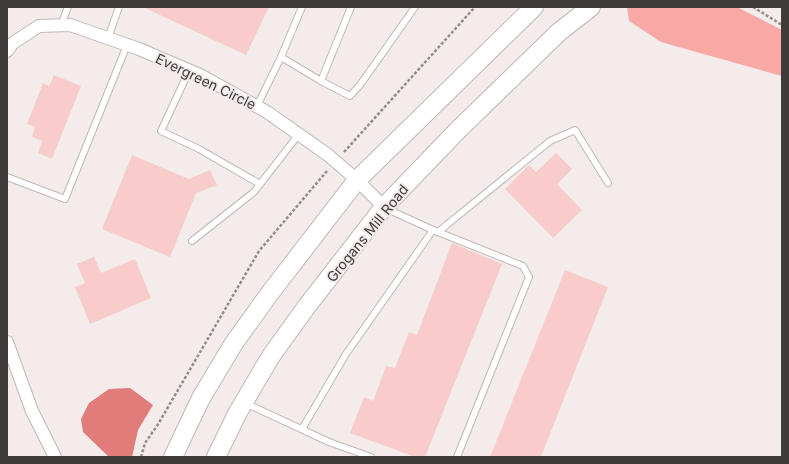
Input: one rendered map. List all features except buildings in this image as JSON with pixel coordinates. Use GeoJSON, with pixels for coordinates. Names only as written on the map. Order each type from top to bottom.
{"type":"FeatureCollection","features":[{"type":"Feature","properties":{"kind":"main road"},"geometry":{"type":"LineString","coordinates":[[173,457],[201,398],[234,343],[270,293],[357,180],[533,7]]}},
{"type":"Feature","properties":{"kind":"main road","name":"Grogans Mill Road"},"geometry":{"type":"LineString","coordinates":[[216,457],[244,402],[271,356],[307,306],[384,207],[458,130],[559,32],[591,7]]}},
{"type":"Feature","properties":{"kind":"street","name":"Evergreen Circle"},"geometry":{"type":"LineString","coordinates":[[7,51],[13,43],[39,26],[70,25],[127,45],[189,71],[256,106],[299,134],[335,162],[357,180],[384,207]]}},
{"type":"Feature","properties":{"kind":"street"},"geometry":{"type":"LineString","coordinates":[[7,342],[32,411],[55,457]]}},
{"type":"Feature","properties":{"kind":"lane"},"geometry":{"type":"LineString","coordinates":[[61,25],[68,7]]}},
{"type":"Feature","properties":{"kind":"lane"},"geometry":{"type":"LineString","coordinates":[[108,38],[119,7]]}},
{"type":"Feature","properties":{"kind":"lane"},"geometry":{"type":"LineString","coordinates":[[256,106],[281,57],[302,7]]}},
{"type":"Feature","properties":{"kind":"lane"},"geometry":{"type":"LineString","coordinates":[[321,81],[351,7]]}},
{"type":"Feature","properties":{"kind":"lane"},"geometry":{"type":"LineString","coordinates":[[281,57],[321,81],[350,96],[415,7]]}},
{"type":"Feature","properties":{"kind":"lane"},"geometry":{"type":"LineString","coordinates":[[7,177],[65,199],[127,45]]}},
{"type":"Feature","properties":{"kind":"lane"},"geometry":{"type":"LineString","coordinates":[[189,71],[161,131],[198,149],[260,184]]}},
{"type":"Feature","properties":{"kind":"lane"},"geometry":{"type":"LineString","coordinates":[[302,429],[346,354],[436,231],[550,141],[575,130],[608,183]]}},
{"type":"Feature","properties":{"kind":"lane"},"geometry":{"type":"LineString","coordinates":[[192,241],[254,192],[299,134]]}},
{"type":"Feature","properties":{"kind":"lane"},"geometry":{"type":"LineString","coordinates":[[384,207],[436,231],[523,266],[529,277],[457,457]]}},
{"type":"Feature","properties":{"kind":"lane"},"geometry":{"type":"LineString","coordinates":[[244,402],[329,442],[370,457]]}},
{"type":"Feature","properties":{"kind":"path"},"geometry":{"type":"LineString","coordinates":[[141,457],[145,443],[157,426],[259,250],[335,162],[475,7]]}},
{"type":"Feature","properties":{"kind":"path"},"geometry":{"type":"LineString","coordinates":[[753,7],[782,25]]}},
{"type":"Feature","properties":{"kind":"shaded area"},"geometry":{"type":"Polygon","coordinates":[[[627,7],[737,7],[782,30],[782,76],[661,42],[629,21],[627,7]]]}},
{"type":"Feature","properties":{"kind":"shaded area"},"geometry":{"type":"Polygon","coordinates":[[[130,388],[153,405],[138,430],[132,457],[109,457],[83,432],[81,419],[89,403],[109,389],[130,388]]]}}]}
